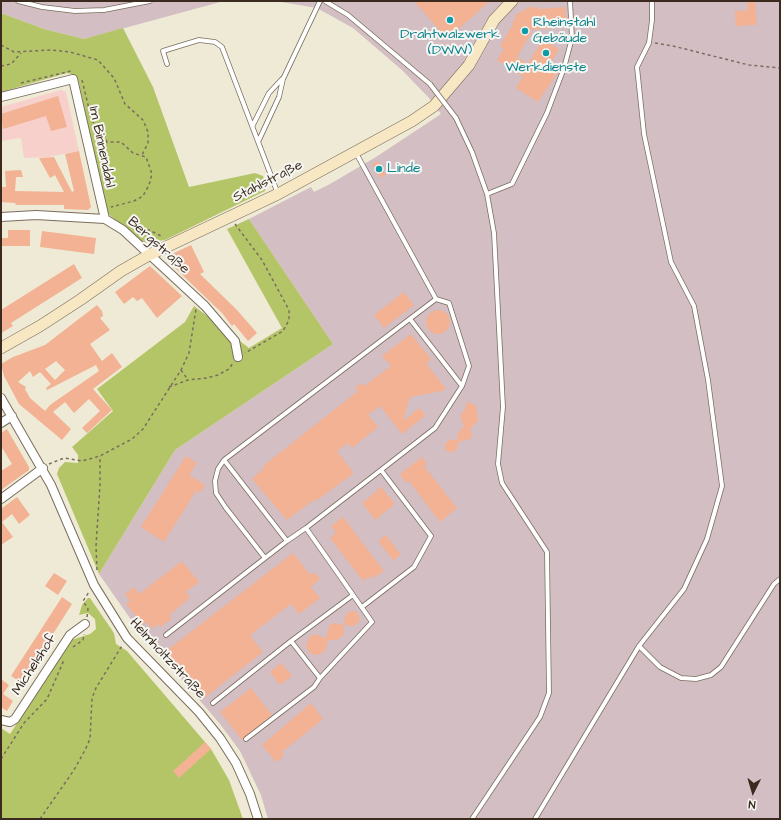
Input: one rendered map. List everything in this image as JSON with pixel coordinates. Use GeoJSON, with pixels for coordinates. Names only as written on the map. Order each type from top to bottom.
{"type":"FeatureCollection","features":[{"type":"Feature","properties":{"kind":"street","name":"Stahlstraße"},"geometry":{"type":"LineString","coordinates":[[1,348],[45,322],[121,271],[149,255],[278,194],[356,153],[434,106],[469,65],[494,20],[512,1]]}},
{"type":"Feature","properties":{"kind":"street","name":"Im Binnendahl"},"geometry":{"type":"LineString","coordinates":[[1,97],[73,79],[101,209],[105,219]]}},
{"type":"Feature","properties":{"kind":"street","name":"Bergstraße"},"geometry":{"type":"LineString","coordinates":[[1,217],[36,214],[105,219],[123,230],[205,306],[235,341],[238,358]]}},
{"type":"Feature","properties":{"kind":"street","name":"Helmholtzstraße"},"geometry":{"type":"LineString","coordinates":[[1,398],[43,468],[94,585],[127,638],[199,712],[220,738],[236,763],[250,794],[258,819]]}},
{"type":"Feature","properties":{"kind":"street"},"geometry":{"type":"LineString","coordinates":[[1,423],[12,416]]}},
{"type":"Feature","properties":{"kind":"street"},"geometry":{"type":"LineString","coordinates":[[1,499],[43,468]]}},
{"type":"Feature","properties":{"kind":"street","name":"Michelshof"},"geometry":{"type":"LineString","coordinates":[[1,720],[10,722],[15,719],[70,635],[85,624]]}},
{"type":"Feature","properties":{"kind":"lane"},"geometry":{"type":"LineString","coordinates":[[18,1],[42,7],[75,11],[104,10],[150,1]]}},
{"type":"Feature","properties":{"kind":"lane"},"geometry":{"type":"LineString","coordinates":[[259,140],[279,97],[283,79],[320,1]]}},
{"type":"Feature","properties":{"kind":"lane"},"geometry":{"type":"LineString","coordinates":[[325,1],[348,15],[430,84],[456,118],[472,152],[487,194],[494,233],[503,407],[498,464],[502,483],[547,552],[549,693],[540,717],[472,819]]}},
{"type":"Feature","properties":{"kind":"lane"},"geometry":{"type":"LineString","coordinates":[[487,194],[512,184],[547,113],[564,68],[572,38],[570,1]]}},
{"type":"Feature","properties":{"kind":"lane"},"geometry":{"type":"LineString","coordinates":[[535,819],[638,646],[684,589],[707,539],[722,486],[708,380],[694,306],[671,262],[644,134],[637,67],[649,43],[652,20],[652,1]]}},
{"type":"Feature","properties":{"kind":"lane"},"geometry":{"type":"LineString","coordinates":[[167,64],[163,51],[199,40],[215,42],[222,47],[259,140],[278,194]]}},
{"type":"Feature","properties":{"kind":"lane"},"geometry":{"type":"LineString","coordinates":[[253,125],[269,92],[283,79]]}},
{"type":"Feature","properties":{"kind":"lane"},"geometry":{"type":"LineString","coordinates":[[166,635],[436,428],[462,386],[469,366],[450,304],[436,299],[356,153]]}},
{"type":"Feature","properties":{"kind":"lane"},"geometry":{"type":"LineString","coordinates":[[265,558],[216,493],[215,481],[218,469],[224,460],[436,299]]}},
{"type":"Feature","properties":{"kind":"lane"},"geometry":{"type":"LineString","coordinates":[[410,319],[462,386]]}},
{"type":"Feature","properties":{"kind":"lane"},"geometry":{"type":"LineString","coordinates":[[224,460],[287,541]]}},
{"type":"Feature","properties":{"kind":"lane"},"geometry":{"type":"LineString","coordinates":[[362,607],[414,567],[430,536],[381,470]]}},
{"type":"Feature","properties":{"kind":"lane"},"geometry":{"type":"LineString","coordinates":[[246,739],[314,687],[320,678],[372,622],[306,528]]}},
{"type":"Feature","properties":{"kind":"lane"},"geometry":{"type":"LineString","coordinates":[[638,646],[660,667],[681,678],[696,679],[711,675],[721,666],[774,584],[780,579]]}},
{"type":"Feature","properties":{"kind":"lane"},"geometry":{"type":"LineString","coordinates":[[213,702],[353,595]]}},
{"type":"Feature","properties":{"kind":"lane"},"geometry":{"type":"LineString","coordinates":[[291,641],[320,678]]}},
{"type":"Feature","properties":{"kind":"path"},"geometry":{"type":"LineString","coordinates":[[649,43],[673,46],[748,65],[780,68]]}},
{"type":"Feature","properties":{"kind":"path"},"geometry":{"type":"LineString","coordinates":[[1,45],[14,52],[21,53],[51,50],[70,52],[98,60],[114,78],[125,104],[143,120],[148,132],[148,143],[142,154],[146,157],[152,174],[149,185],[143,196],[134,201],[101,209]]}},
{"type":"Feature","properties":{"kind":"path"},"geometry":{"type":"LineString","coordinates":[[1,66],[11,64],[21,53]]}},
{"type":"Feature","properties":{"kind":"path"},"geometry":{"type":"LineString","coordinates":[[102,165],[100,158],[107,142]]}},
{"type":"Feature","properties":{"kind":"path"},"geometry":{"type":"LineString","coordinates":[[169,386],[188,380],[218,375],[229,369],[238,358],[283,331],[289,320],[288,310],[262,260],[234,224],[232,217]]}},
{"type":"Feature","properties":{"kind":"path"},"geometry":{"type":"LineString","coordinates":[[123,230],[149,230],[176,243]]}},
{"type":"Feature","properties":{"kind":"path"},"geometry":{"type":"LineString","coordinates":[[43,468],[52,462],[64,458],[82,461],[100,456],[132,439],[143,430],[169,386],[181,370],[189,354],[197,305],[205,306]]}},
{"type":"Feature","properties":{"kind":"path"},"geometry":{"type":"LineString","coordinates":[[181,370],[188,380]]}},
{"type":"Feature","properties":{"kind":"path"},"geometry":{"type":"LineString","coordinates":[[69,652],[83,640],[88,609],[83,601],[94,585],[97,572],[96,546],[100,485],[100,456]]}},
{"type":"Feature","properties":{"kind":"path"},"geometry":{"type":"LineString","coordinates":[[40,819],[74,770],[85,750],[90,739],[92,698],[96,688],[127,638]]}},
{"type":"Feature","properties":{"kind":"path"},"geometry":{"type":"LineString","coordinates":[[1,758],[24,723],[47,699],[65,658]]}},
{"type":"Feature","properties":{"kind":"shaded area"},"geometry":{"type":"Polygon","coordinates":[[[1,1],[224,1],[84,39],[44,29],[1,13],[1,1]]]}},
{"type":"Feature","properties":{"kind":"shaded area"},"geometry":{"type":"Polygon","coordinates":[[[275,1],[780,1],[780,817],[778,819],[268,819],[261,795],[240,751],[220,724],[132,621],[99,574],[175,450],[333,344],[249,219],[311,187],[314,192],[330,184],[376,157],[441,114],[430,99],[402,70],[353,28],[317,8],[275,1]]]}},
{"type":"Feature","properties":{"kind":"shaded area"},"geometry":{"type":"Polygon","coordinates":[[[61,90],[66,92],[79,151],[47,157],[24,158],[21,138],[1,141],[1,107],[61,90]]]}},
{"type":"Feature","properties":{"kind":"green space"},"geometry":{"type":"Polygon","coordinates":[[[1,13],[44,29],[84,39],[123,28],[153,87],[189,187],[255,173],[263,176],[266,184],[265,191],[165,240],[143,243],[107,213],[79,82],[74,75],[67,73],[1,92],[1,13]]]}},
{"type":"Feature","properties":{"kind":"green space"},"geometry":{"type":"Polygon","coordinates":[[[249,219],[333,344],[175,450],[99,574],[57,474],[59,468],[65,462],[78,463],[78,455],[72,447],[113,411],[97,389],[185,322],[194,306],[249,348],[282,328],[227,229],[249,219]]]}},
{"type":"Feature","properties":{"kind":"green space"},"geometry":{"type":"Polygon","coordinates":[[[88,598],[90,598],[114,633],[116,644],[127,651],[211,749],[229,780],[243,819],[1,819],[1,728],[10,734],[71,640],[90,634],[96,629],[95,619],[88,613],[79,615],[82,605],[88,598]]]}},
{"type":"Feature","properties":{"kind":"building","name":"Drahtwalzwerk (DWW)"},"geometry":{"type":"Polygon","coordinates":[[[414,1],[490,1],[447,39],[414,1]]]}},
{"type":"Feature","properties":{"kind":"building"},"geometry":{"type":"Polygon","coordinates":[[[747,1],[755,1],[757,25],[736,26],[735,11],[748,10],[747,1]]]}},
{"type":"Feature","properties":{"kind":"building"},"geometry":{"type":"Polygon","coordinates":[[[531,6],[532,8],[539,7],[539,9],[565,7],[567,27],[529,30],[532,32],[517,57],[528,64],[543,39],[559,49],[549,66],[558,72],[538,102],[516,88],[523,76],[497,60],[504,49],[500,46],[516,18],[514,16],[531,6]]]}},
{"type":"Feature","properties":{"kind":"building"},"geometry":{"type":"Polygon","coordinates":[[[58,96],[67,127],[51,131],[46,116],[3,129],[1,114],[58,96]]]}},
{"type":"Feature","properties":{"kind":"building"},"geometry":{"type":"Polygon","coordinates":[[[79,151],[91,207],[88,210],[64,209],[64,205],[16,205],[15,203],[1,202],[1,187],[6,187],[5,171],[21,170],[23,177],[16,177],[15,191],[64,192],[55,175],[50,178],[39,158],[54,157],[72,192],[74,191],[65,154],[79,151]]]}},
{"type":"Feature","properties":{"kind":"building","name":"Linde"},"geometry":{"type":"Polygon","coordinates":[[[378,161],[386,175],[380,178],[372,164],[378,161]]]}},
{"type":"Feature","properties":{"kind":"building"},"geometry":{"type":"Polygon","coordinates":[[[8,230],[30,230],[30,246],[1,246],[1,238],[8,238],[8,230]]]}},
{"type":"Feature","properties":{"kind":"building"},"geometry":{"type":"Polygon","coordinates":[[[42,231],[96,238],[94,254],[40,247],[42,231]]]}},
{"type":"Feature","properties":{"kind":"building"},"geometry":{"type":"Polygon","coordinates":[[[191,245],[204,272],[200,274],[237,310],[257,333],[248,341],[234,324],[232,326],[222,313],[173,266],[168,256],[191,245]]]}},
{"type":"Feature","properties":{"kind":"building"},"geometry":{"type":"Polygon","coordinates":[[[74,264],[82,278],[11,323],[13,326],[1,333],[1,310],[74,264]]]}},
{"type":"Feature","properties":{"kind":"building"},"geometry":{"type":"Polygon","coordinates":[[[150,266],[182,296],[157,318],[142,298],[137,301],[133,297],[124,304],[115,292],[150,266]]]}},
{"type":"Feature","properties":{"kind":"building"},"geometry":{"type":"Polygon","coordinates":[[[404,292],[414,305],[384,328],[374,315],[404,292]]]}},
{"type":"Feature","properties":{"kind":"building"},"geometry":{"type":"Polygon","coordinates":[[[97,305],[102,311],[103,316],[100,318],[110,330],[90,344],[102,361],[112,353],[122,367],[93,389],[112,410],[87,433],[82,428],[100,411],[89,399],[74,413],[65,402],[53,412],[71,429],[62,440],[19,404],[4,376],[1,364],[13,357],[45,345],[97,305]],[[56,361],[45,369],[55,380],[65,370],[56,361]],[[96,365],[47,390],[46,388],[51,384],[40,372],[33,377],[30,371],[18,382],[26,387],[25,389],[30,398],[45,411],[50,405],[99,371],[96,365]]]}},
{"type":"Feature","properties":{"kind":"building"},"geometry":{"type":"Polygon","coordinates":[[[438,310],[446,314],[450,322],[446,330],[438,334],[430,330],[426,322],[430,314],[438,310]]]}},
{"type":"Feature","properties":{"kind":"building"},"geometry":{"type":"Polygon","coordinates":[[[411,334],[431,359],[426,363],[446,389],[410,397],[403,421],[419,408],[426,415],[402,434],[380,406],[368,415],[378,427],[352,448],[348,443],[337,451],[354,473],[287,520],[252,479],[264,468],[263,466],[358,391],[355,388],[361,383],[364,386],[391,366],[382,356],[411,334]]]}},
{"type":"Feature","properties":{"kind":"building"},"geometry":{"type":"Polygon","coordinates":[[[467,402],[476,405],[478,421],[470,429],[472,435],[470,439],[459,442],[456,450],[448,452],[445,449],[445,444],[449,440],[457,440],[458,433],[464,426],[460,416],[465,409],[467,402]]]}},
{"type":"Feature","properties":{"kind":"building"},"geometry":{"type":"Polygon","coordinates":[[[7,429],[29,467],[29,470],[1,490],[1,471],[12,464],[1,446],[1,433],[7,429]]]}},
{"type":"Feature","properties":{"kind":"building"},"geometry":{"type":"Polygon","coordinates":[[[186,456],[197,463],[189,475],[205,485],[200,493],[196,491],[164,542],[141,527],[186,456]]]}},
{"type":"Feature","properties":{"kind":"building"},"geometry":{"type":"Polygon","coordinates":[[[422,457],[427,464],[424,466],[457,508],[440,522],[409,481],[406,483],[400,474],[422,457]]]}},
{"type":"Feature","properties":{"kind":"building"},"geometry":{"type":"Polygon","coordinates":[[[381,487],[395,504],[375,520],[362,503],[381,487]]]}},
{"type":"Feature","properties":{"kind":"building"},"geometry":{"type":"Polygon","coordinates":[[[17,497],[30,515],[19,524],[12,514],[2,522],[13,537],[1,545],[1,509],[17,497]]]}},
{"type":"Feature","properties":{"kind":"building"},"geometry":{"type":"Polygon","coordinates":[[[343,517],[384,571],[372,579],[370,576],[363,581],[330,538],[336,533],[331,526],[343,517]]]}},
{"type":"Feature","properties":{"kind":"building"},"geometry":{"type":"Polygon","coordinates":[[[386,535],[401,555],[393,560],[378,541],[386,535]]]}},
{"type":"Feature","properties":{"kind":"building"},"geometry":{"type":"Polygon","coordinates":[[[293,553],[310,575],[314,572],[320,579],[311,587],[320,598],[299,614],[291,604],[250,635],[263,652],[203,699],[166,651],[293,553]]]}},
{"type":"Feature","properties":{"kind":"building"},"geometry":{"type":"Polygon","coordinates":[[[182,561],[199,582],[186,592],[190,598],[169,615],[172,619],[160,627],[158,624],[152,629],[147,622],[143,625],[126,604],[130,601],[125,594],[134,587],[139,594],[182,561]]]}},
{"type":"Feature","properties":{"kind":"building"},"geometry":{"type":"Polygon","coordinates":[[[54,573],[67,581],[58,595],[45,586],[54,573]]]}},
{"type":"Feature","properties":{"kind":"building"},"geometry":{"type":"Polygon","coordinates":[[[62,597],[72,604],[22,683],[11,676],[62,597]]]}},
{"type":"Feature","properties":{"kind":"building"},"geometry":{"type":"Polygon","coordinates":[[[350,611],[355,611],[359,615],[360,620],[357,624],[353,626],[344,625],[345,616],[350,611]]]}},
{"type":"Feature","properties":{"kind":"building"},"geometry":{"type":"Polygon","coordinates":[[[334,623],[344,625],[344,633],[342,637],[337,640],[328,640],[326,649],[321,654],[314,655],[309,652],[306,646],[309,637],[315,634],[326,638],[329,626],[334,623]]]}},
{"type":"Feature","properties":{"kind":"building"},"geometry":{"type":"Polygon","coordinates":[[[281,663],[292,676],[280,685],[270,672],[281,663]]]}},
{"type":"Feature","properties":{"kind":"building"},"geometry":{"type":"Polygon","coordinates":[[[1,679],[9,685],[3,694],[13,701],[7,711],[1,707],[1,679]]]}},
{"type":"Feature","properties":{"kind":"building"},"geometry":{"type":"Polygon","coordinates":[[[251,688],[272,715],[242,740],[220,712],[251,688]]]}},
{"type":"Feature","properties":{"kind":"building"},"geometry":{"type":"Polygon","coordinates":[[[311,703],[323,719],[282,752],[284,756],[276,762],[262,745],[311,703]]]}},
{"type":"Feature","properties":{"kind":"building"},"geometry":{"type":"Polygon","coordinates":[[[205,742],[211,749],[179,778],[173,771],[205,742]]]}},
{"type":"Feature","properties":{"kind":"place","name":"Drahtwalzwerk (DWW)"},"geometry":{"type":"Point","coordinates":[450,20]}},
{"type":"Feature","properties":{"kind":"place","name":"Rheinstahl Gebäude"},"geometry":{"type":"Point","coordinates":[525,31]}},
{"type":"Feature","properties":{"kind":"place","name":"Werkdienste"},"geometry":{"type":"Point","coordinates":[546,53]}},
{"type":"Feature","properties":{"kind":"place","name":"Linde"},"geometry":{"type":"Point","coordinates":[379,169]}}]}
